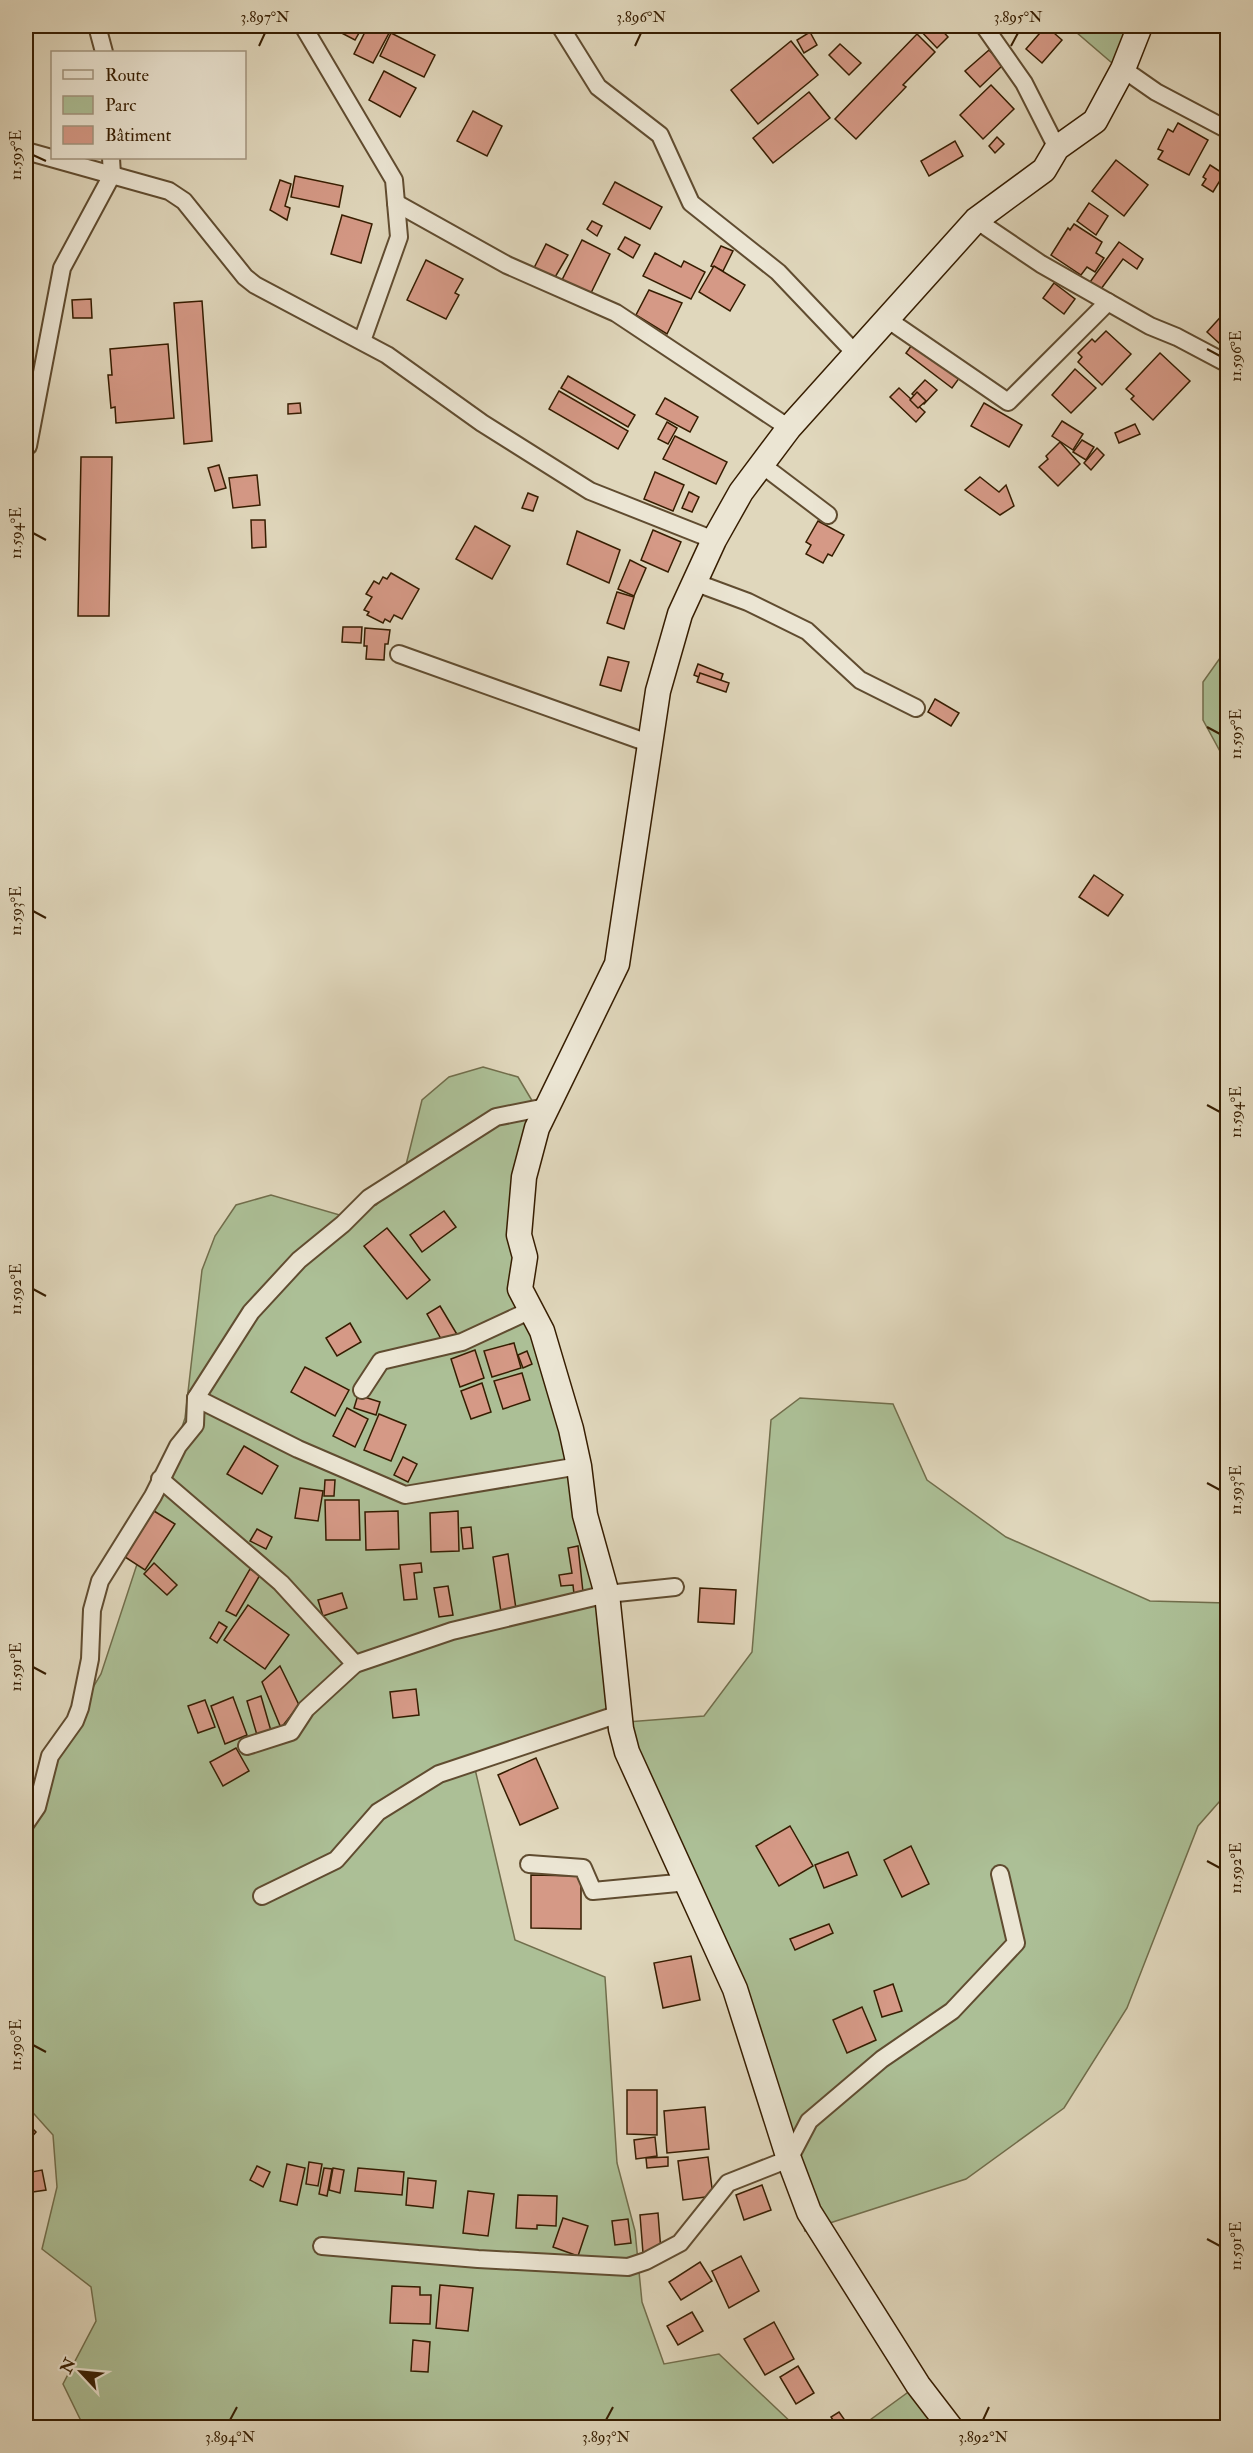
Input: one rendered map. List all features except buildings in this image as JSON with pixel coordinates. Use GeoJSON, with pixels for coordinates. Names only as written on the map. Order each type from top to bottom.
{"type":"FeatureCollection","features":[{"type":"Feature","properties":{"kind":"street"},"geometry":{"type":"LineString","coordinates":[[96,26],[104,51]]}},
{"type":"Feature","properties":{"kind":"street"},"geometry":{"type":"LineString","coordinates":[[303,26],[394,180],[399,237],[362,341]]}},
{"type":"Feature","properties":{"kind":"street"},"geometry":{"type":"LineString","coordinates":[[560,26],[598,87],[660,135],[691,203],[777,272],[856,354]]}},
{"type":"Feature","properties":{"kind":"street"},"geometry":{"type":"LineString","coordinates":[[984,26],[1024,83],[1057,148]]}},
{"type":"Feature","properties":{"kind":"street"},"geometry":{"type":"LineString","coordinates":[[951,2427],[918,2385],[809,2212],[789,2159],[735,1989],[627,1752],[621,1729],[607,1594],[585,1515],[579,1466],[542,1331],[520,1289],[525,1257],[519,1235],[524,1177],[537,1128],[617,964],[658,691],[680,614],[714,540],[741,492],[789,428],[976,220],[1044,170],[1057,148],[1095,121],[1123,69],[1140,26]]}},
{"type":"Feature","properties":{"kind":"street"},"geometry":{"type":"LineString","coordinates":[[1123,69],[1156,92],[1227,130]]}},
{"type":"Feature","properties":{"kind":"street"},"geometry":{"type":"LineString","coordinates":[[26,151],[51,158]]}},
{"type":"Feature","properties":{"kind":"street"},"geometry":{"type":"LineString","coordinates":[[55,159],[170,191],[184,201],[245,277],[255,285],[387,355],[482,423],[590,491],[714,540]]}},
{"type":"Feature","properties":{"kind":"street"},"geometry":{"type":"LineString","coordinates":[[28,446],[62,268],[112,175],[111,159]]}},
{"type":"Feature","properties":{"kind":"street"},"geometry":{"type":"LineString","coordinates":[[396,204],[507,265],[616,313],[789,428]]}},
{"type":"Feature","properties":{"kind":"street"},"geometry":{"type":"LineString","coordinates":[[976,220],[1041,264],[1150,326],[1177,337],[1227,364]]}},
{"type":"Feature","properties":{"kind":"street"},"geometry":{"type":"LineString","coordinates":[[887,319],[1008,402],[1108,302]]}},
{"type":"Feature","properties":{"kind":"street"},"geometry":{"type":"LineString","coordinates":[[762,465],[828,515]]}},
{"type":"Feature","properties":{"kind":"street"},"geometry":{"type":"LineString","coordinates":[[694,582],[748,602],[807,631],[860,680],[916,708]]}},
{"type":"Feature","properties":{"kind":"street"},"geometry":{"type":"LineString","coordinates":[[399,654],[651,744]]}},
{"type":"Feature","properties":{"kind":"street"},"geometry":{"type":"LineString","coordinates":[[26,1823],[37,1807],[50,1756],[75,1721],[81,1708],[90,1659],[92,1610],[100,1581],[143,1513],[178,1446],[195,1425],[196,1398],[251,1312],[299,1260],[343,1224],[369,1197],[496,1117],[546,1107]]}},
{"type":"Feature","properties":{"kind":"street"},"geometry":{"type":"LineString","coordinates":[[362,1389],[381,1361],[462,1342],[531,1310]]}},
{"type":"Feature","properties":{"kind":"street"},"geometry":{"type":"LineString","coordinates":[[196,1398],[298,1449],[405,1495],[579,1466]]}},
{"type":"Feature","properties":{"kind":"street"},"geometry":{"type":"LineString","coordinates":[[160,1479],[281,1583],[355,1664]]}},
{"type":"Feature","properties":{"kind":"street"},"geometry":{"type":"LineString","coordinates":[[247,1746],[291,1732],[306,1709],[355,1664],[452,1631],[607,1594],[675,1587]]}},
{"type":"Feature","properties":{"kind":"street"},"geometry":{"type":"LineString","coordinates":[[262,1896],[336,1860],[378,1812],[439,1774],[620,1714]]}},
{"type":"Feature","properties":{"kind":"street"},"geometry":{"type":"LineString","coordinates":[[529,1864],[584,1868],[593,1891],[688,1882]]}},
{"type":"Feature","properties":{"kind":"street"},"geometry":{"type":"LineString","coordinates":[[322,2246],[478,2259],[628,2267],[646,2261],[680,2243],[728,2183],[789,2159],[809,2121],[882,2059],[952,2011],[1016,1943],[1000,1874]]}},
{"type":"Feature","properties":{"kind":"green space"},"geometry":{"type":"Polygon","coordinates":[[[1069,26],[1135,26],[1119,69],[1069,26]]]}},
{"type":"Feature","properties":{"kind":"green space"},"geometry":{"type":"Polygon","coordinates":[[[1225,651],[1228,651],[1227,764],[1203,720],[1203,682],[1225,651]]]}},
{"type":"Feature","properties":{"kind":"green space"},"geometry":{"type":"Polygon","coordinates":[[[483,1067],[518,1077],[537,1109],[531,1168],[527,1250],[538,1319],[594,1510],[614,1723],[704,1716],[752,1652],[771,1420],[800,1398],[893,1404],[927,1480],[1006,1537],[1150,1601],[1227,1603],[1227,1793],[1198,1826],[1127,2008],[1064,2108],[966,2179],[805,2231],[736,2007],[614,1724],[475,1769],[515,1940],[605,1977],[617,2163],[635,2231],[642,2302],[664,2364],[719,2354],[796,2427],[84,2427],[63,2384],[96,2321],[91,2287],[42,2249],[57,2187],[53,2135],[26,2105],[26,1800],[101,1674],[185,1418],[202,1270],[215,1236],[236,1205],[271,1195],[343,1216],[376,1205],[403,1177],[422,1100],[449,1077],[483,1067]]]}},
{"type":"Feature","properties":{"kind":"green space"},"geometry":{"type":"Polygon","coordinates":[[[918,2385],[957,2428],[859,2428],[918,2385]]]}}]}
